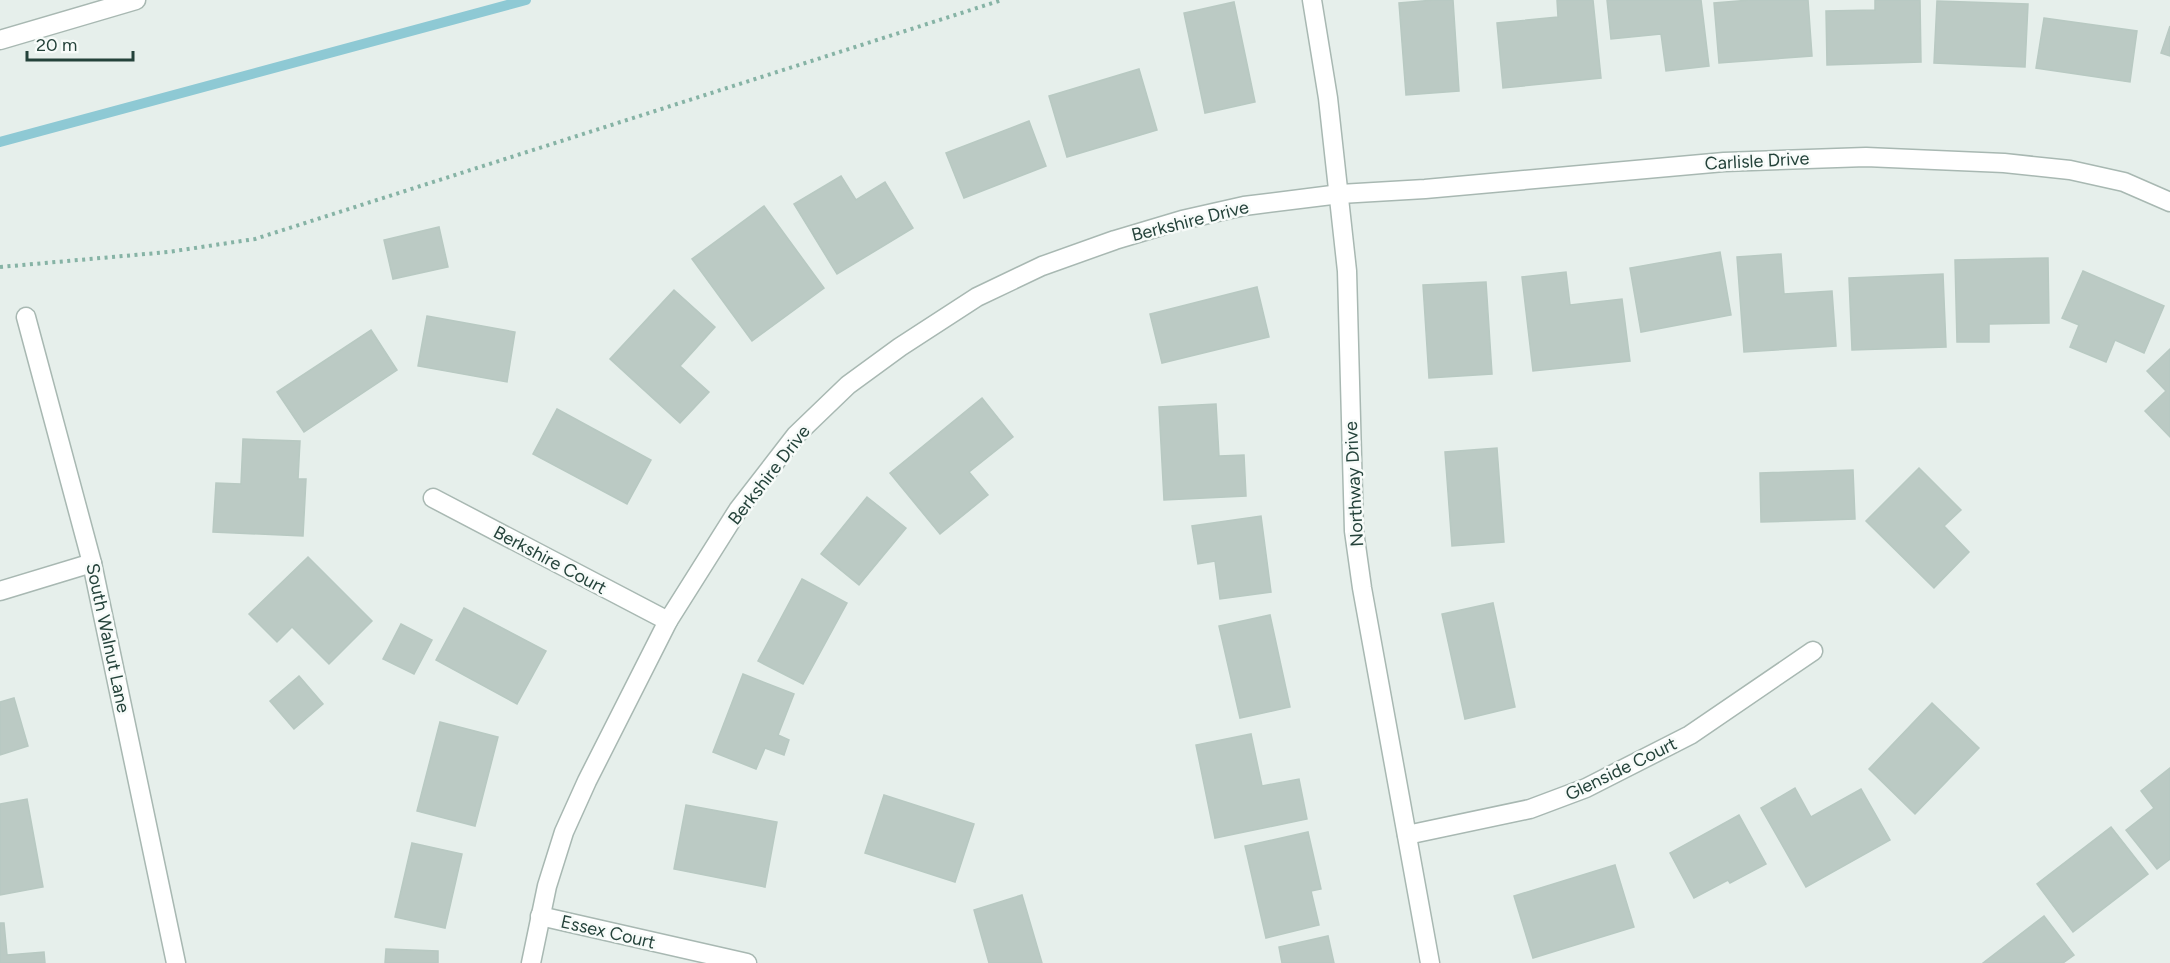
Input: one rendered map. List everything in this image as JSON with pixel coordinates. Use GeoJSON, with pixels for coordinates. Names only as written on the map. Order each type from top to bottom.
{"type":"FeatureCollection","features":[{"type":"Feature","properties":{"kind":"street"},"geometry":{"type":"LineString","coordinates":[[0,40],[136,0]]}},
{"type":"Feature","properties":{"kind":"street","name":"Northway Drive"},"geometry":{"type":"LineString","coordinates":[[1312,0],[1328,98],[1340,194],[1350,334],[1354,531],[1362,588],[1430,963]]}},
{"type":"Feature","properties":{"kind":"street","name":"Carlisle Drive"},"geometry":{"type":"LineString","coordinates":[[1340,194],[1413,190],[1724,162],[1866,157],[2004,162],[2070,170],[2124,182],[2170,202]]}},
{"type":"Feature","properties":{"kind":"street","name":"Berkshire Drive"},"geometry":{"type":"LineString","coordinates":[[531,963],[547,886],[564,832],[587,780],[668,621],[738,510],[796,435],[848,385],[900,347],[976,297],[1042,266],[1115,240],[1182,220],[1244,206],[1340,194]]}},
{"type":"Feature","properties":{"kind":"street","name":"South Walnut Lane"},"geometry":{"type":"LineString","coordinates":[[26,317],[92,563],[176,963]]}},
{"type":"Feature","properties":{"kind":"street","name":"Berkshire Court"},"geometry":{"type":"LineString","coordinates":[[433,498],[668,621]]}},
{"type":"Feature","properties":{"kind":"street"},"geometry":{"type":"LineString","coordinates":[[0,591],[92,563]]}},
{"type":"Feature","properties":{"kind":"street","name":"Glenside Court"},"geometry":{"type":"LineString","coordinates":[[1407,835],[1530,809],[1586,788],[1690,735],[1813,651]]}},
{"type":"Feature","properties":{"kind":"street","name":"Essex Court"},"geometry":{"type":"LineString","coordinates":[[540,916],[747,963]]}},
{"type":"Feature","properties":{"kind":"path"},"geometry":{"type":"LineString","coordinates":[[0,267],[168,252],[255,239],[1002,0]]}},
{"type":"Feature","properties":{"kind":"building"},"geometry":{"type":"Polygon","coordinates":[[[1453,0],[1459,91],[1406,95],[1399,3],[1453,0]]]}},
{"type":"Feature","properties":{"kind":"building"},"geometry":{"type":"Polygon","coordinates":[[[1557,0],[1593,0],[1601,78],[1503,88],[1497,23],[1558,17],[1557,0]]]}},
{"type":"Feature","properties":{"kind":"building"},"geometry":{"type":"Polygon","coordinates":[[[1607,0],[1701,0],[1709,66],[1666,71],[1661,34],[1611,39],[1607,0]]]}},
{"type":"Feature","properties":{"kind":"building"},"geometry":{"type":"Polygon","coordinates":[[[1750,0],[1808,0],[1812,56],[1719,63],[1714,3],[1750,0]]]}},
{"type":"Feature","properties":{"kind":"building"},"geometry":{"type":"Polygon","coordinates":[[[1875,0],[1920,0],[1921,62],[1827,65],[1826,11],[1875,10],[1875,0]]]}},
{"type":"Feature","properties":{"kind":"building"},"geometry":{"type":"Polygon","coordinates":[[[1937,1],[2028,4],[2025,67],[1934,63],[1937,1]]]}},
{"type":"Feature","properties":{"kind":"building"},"geometry":{"type":"Polygon","coordinates":[[[1234,2],[1255,102],[1205,113],[1184,13],[1234,2]]]}},
{"type":"Feature","properties":{"kind":"building"},"geometry":{"type":"Polygon","coordinates":[[[2044,18],[2137,31],[2130,82],[2036,68],[2044,18]]]}},
{"type":"Feature","properties":{"kind":"building"},"geometry":{"type":"Polygon","coordinates":[[[2170,26],[2170,56],[2161,53],[2170,26]]]}},
{"type":"Feature","properties":{"kind":"building"},"geometry":{"type":"Polygon","coordinates":[[[1139,69],[1157,130],[1067,157],[1049,96],[1139,69]]]}},
{"type":"Feature","properties":{"kind":"building"},"geometry":{"type":"Polygon","coordinates":[[[1029,121],[1046,166],[964,198],[946,153],[1029,121]]]}},
{"type":"Feature","properties":{"kind":"building"},"geometry":{"type":"Polygon","coordinates":[[[841,176],[856,200],[885,182],[913,228],[837,274],[794,204],[841,176]]]}},
{"type":"Feature","properties":{"kind":"building"},"geometry":{"type":"Polygon","coordinates":[[[764,206],[824,288],[752,341],[692,259],[764,206]]]}},
{"type":"Feature","properties":{"kind":"building"},"geometry":{"type":"Polygon","coordinates":[[[439,227],[448,267],[393,279],[384,240],[439,227]]]}},
{"type":"Feature","properties":{"kind":"building"},"geometry":{"type":"Polygon","coordinates":[[[1720,252],[1731,315],[1641,332],[1630,268],[1720,252]]]}},
{"type":"Feature","properties":{"kind":"building"},"geometry":{"type":"Polygon","coordinates":[[[1781,254],[1784,294],[1832,291],[1836,346],[1744,352],[1737,257],[1781,254]]]}},
{"type":"Feature","properties":{"kind":"building"},"geometry":{"type":"Polygon","coordinates":[[[2048,258],[2049,323],[1989,324],[1989,342],[1957,342],[1955,260],[2048,258]]]}},
{"type":"Feature","properties":{"kind":"building"},"geometry":{"type":"Polygon","coordinates":[[[2083,271],[2164,306],[2144,353],[2115,340],[2106,362],[2070,347],[2079,325],[2062,318],[2083,271]]]}},
{"type":"Feature","properties":{"kind":"building"},"geometry":{"type":"Polygon","coordinates":[[[1566,272],[1570,305],[1622,299],[1630,361],[1533,371],[1522,277],[1566,272]]]}},
{"type":"Feature","properties":{"kind":"building"},"geometry":{"type":"Polygon","coordinates":[[[1943,274],[1946,347],[1852,350],[1849,278],[1943,274]]]}},
{"type":"Feature","properties":{"kind":"building"},"geometry":{"type":"Polygon","coordinates":[[[1486,282],[1492,374],[1429,378],[1423,285],[1486,282]]]}},
{"type":"Feature","properties":{"kind":"building"},"geometry":{"type":"Polygon","coordinates":[[[1257,287],[1269,337],[1162,363],[1150,314],[1257,287]]]}},
{"type":"Feature","properties":{"kind":"building"},"geometry":{"type":"Polygon","coordinates":[[[674,290],[715,327],[680,366],[709,392],[680,423],[610,359],[674,290]]]}},
{"type":"Feature","properties":{"kind":"building"},"geometry":{"type":"Polygon","coordinates":[[[427,316],[515,332],[507,382],[418,366],[427,316]]]}},
{"type":"Feature","properties":{"kind":"building"},"geometry":{"type":"Polygon","coordinates":[[[371,330],[397,370],[304,432],[277,392],[371,330]]]}},
{"type":"Feature","properties":{"kind":"building"},"geometry":{"type":"Polygon","coordinates":[[[2170,349],[2170,437],[2145,411],[2166,391],[2147,371],[2170,349]]]}},
{"type":"Feature","properties":{"kind":"building"},"geometry":{"type":"Polygon","coordinates":[[[982,398],[1013,437],[969,472],[988,495],[940,534],[890,473],[982,398]]]}},
{"type":"Feature","properties":{"kind":"building"},"geometry":{"type":"Polygon","coordinates":[[[1216,404],[1219,456],[1244,455],[1246,496],[1164,500],[1159,407],[1216,404]]]}},
{"type":"Feature","properties":{"kind":"building"},"geometry":{"type":"Polygon","coordinates":[[[557,409],[651,460],[627,504],[533,454],[557,409]]]}},
{"type":"Feature","properties":{"kind":"building"},"geometry":{"type":"Polygon","coordinates":[[[243,439],[300,441],[298,479],[306,479],[303,536],[213,532],[216,483],[241,484],[243,439]]]}},
{"type":"Feature","properties":{"kind":"building"},"geometry":{"type":"Polygon","coordinates":[[[1497,448],[1504,542],[1452,546],[1445,452],[1497,448]]]}},
{"type":"Feature","properties":{"kind":"building"},"geometry":{"type":"Polygon","coordinates":[[[1919,468],[1961,510],[1944,526],[1969,552],[1934,588],[1866,521],[1919,468]]]}},
{"type":"Feature","properties":{"kind":"building"},"geometry":{"type":"Polygon","coordinates":[[[1853,470],[1855,519],[1761,522],[1760,473],[1853,470]]]}},
{"type":"Feature","properties":{"kind":"building"},"geometry":{"type":"Polygon","coordinates":[[[867,497],[906,528],[859,585],[821,554],[867,497]]]}},
{"type":"Feature","properties":{"kind":"building"},"geometry":{"type":"Polygon","coordinates":[[[1261,516],[1271,592],[1220,599],[1215,561],[1198,564],[1192,526],[1261,516]]]}},
{"type":"Feature","properties":{"kind":"building"},"geometry":{"type":"Polygon","coordinates":[[[308,557],[372,621],[329,664],[292,627],[277,642],[249,614],[308,557]]]}},
{"type":"Feature","properties":{"kind":"building"},"geometry":{"type":"Polygon","coordinates":[[[802,579],[847,603],[803,684],[758,661],[802,579]]]}},
{"type":"Feature","properties":{"kind":"building"},"geometry":{"type":"Polygon","coordinates":[[[1493,603],[1515,707],[1465,719],[1442,614],[1493,603]]]}},
{"type":"Feature","properties":{"kind":"building"},"geometry":{"type":"Polygon","coordinates":[[[464,608],[546,651],[517,704],[436,660],[464,608]]]}},
{"type":"Feature","properties":{"kind":"building"},"geometry":{"type":"Polygon","coordinates":[[[1270,615],[1290,707],[1240,718],[1219,626],[1270,615]]]}},
{"type":"Feature","properties":{"kind":"building"},"geometry":{"type":"Polygon","coordinates":[[[401,624],[432,640],[414,674],[383,659],[401,624]]]}},
{"type":"Feature","properties":{"kind":"building"},"geometry":{"type":"Polygon","coordinates":[[[743,674],[794,694],[778,735],[789,740],[784,755],[765,748],[756,769],[713,752],[743,674]]]}},
{"type":"Feature","properties":{"kind":"building"},"geometry":{"type":"Polygon","coordinates":[[[299,676],[323,704],[294,729],[270,701],[299,676]]]}},
{"type":"Feature","properties":{"kind":"building"},"geometry":{"type":"Polygon","coordinates":[[[14,698],[28,746],[0,755],[0,702],[14,698]]]}},
{"type":"Feature","properties":{"kind":"building"},"geometry":{"type":"Polygon","coordinates":[[[1932,703],[1979,748],[1915,814],[1869,769],[1932,703]]]}},
{"type":"Feature","properties":{"kind":"building"},"geometry":{"type":"Polygon","coordinates":[[[440,722],[498,737],[475,826],[417,811],[440,722]]]}},
{"type":"Feature","properties":{"kind":"building"},"geometry":{"type":"Polygon","coordinates":[[[1251,734],[1262,786],[1299,779],[1307,819],[1215,838],[1196,745],[1251,734]]]}},
{"type":"Feature","properties":{"kind":"building"},"geometry":{"type":"Polygon","coordinates":[[[2170,768],[2170,859],[2157,869],[2126,830],[2154,808],[2141,791],[2170,768]]]}},
{"type":"Feature","properties":{"kind":"building"},"geometry":{"type":"Polygon","coordinates":[[[1795,788],[1811,817],[1861,789],[1890,840],[1806,887],[1761,808],[1795,788]]]}},
{"type":"Feature","properties":{"kind":"building"},"geometry":{"type":"Polygon","coordinates":[[[884,795],[974,824],[955,882],[865,853],[884,795]]]}},
{"type":"Feature","properties":{"kind":"building"},"geometry":{"type":"Polygon","coordinates":[[[27,799],[43,887],[0,895],[0,804],[27,799]]]}},
{"type":"Feature","properties":{"kind":"building"},"geometry":{"type":"Polygon","coordinates":[[[686,805],[777,822],[765,887],[674,869],[686,805]]]}},
{"type":"Feature","properties":{"kind":"building"},"geometry":{"type":"Polygon","coordinates":[[[1739,815],[1766,864],[1730,883],[1728,880],[1694,898],[1670,853],[1739,815]]]}},
{"type":"Feature","properties":{"kind":"building"},"geometry":{"type":"Polygon","coordinates":[[[2111,827],[2148,874],[2073,932],[2037,884],[2111,827]]]}},
{"type":"Feature","properties":{"kind":"building"},"geometry":{"type":"Polygon","coordinates":[[[1308,832],[1321,889],[1311,891],[1319,925],[1266,938],[1245,846],[1308,832]]]}},
{"type":"Feature","properties":{"kind":"building"},"geometry":{"type":"Polygon","coordinates":[[[412,843],[462,854],[445,928],[395,917],[412,843]]]}},
{"type":"Feature","properties":{"kind":"building"},"geometry":{"type":"Polygon","coordinates":[[[1615,865],[1634,927],[1533,958],[1514,896],[1615,865]]]}},
{"type":"Feature","properties":{"kind":"building"},"geometry":{"type":"Polygon","coordinates":[[[1022,895],[1042,963],[989,963],[974,910],[1022,895]]]}},
{"type":"Feature","properties":{"kind":"building"},"geometry":{"type":"Polygon","coordinates":[[[2044,916],[2074,955],[2063,963],[1983,963],[2044,916]]]}},
{"type":"Feature","properties":{"kind":"building"},"geometry":{"type":"Polygon","coordinates":[[[0,923],[4,923],[7,955],[44,952],[45,963],[0,963],[0,923]]]}},
{"type":"Feature","properties":{"kind":"building"},"geometry":{"type":"Polygon","coordinates":[[[1328,936],[1334,963],[1282,963],[1279,947],[1328,936]]]}},
{"type":"Feature","properties":{"kind":"building"},"geometry":{"type":"Polygon","coordinates":[[[386,949],[438,951],[438,963],[385,963],[386,949]]]}},
{"type":"Feature","properties":{"kind":"waterway"},"geometry":{"type":"LineString","coordinates":[[0,142],[526,0]]}}]}
